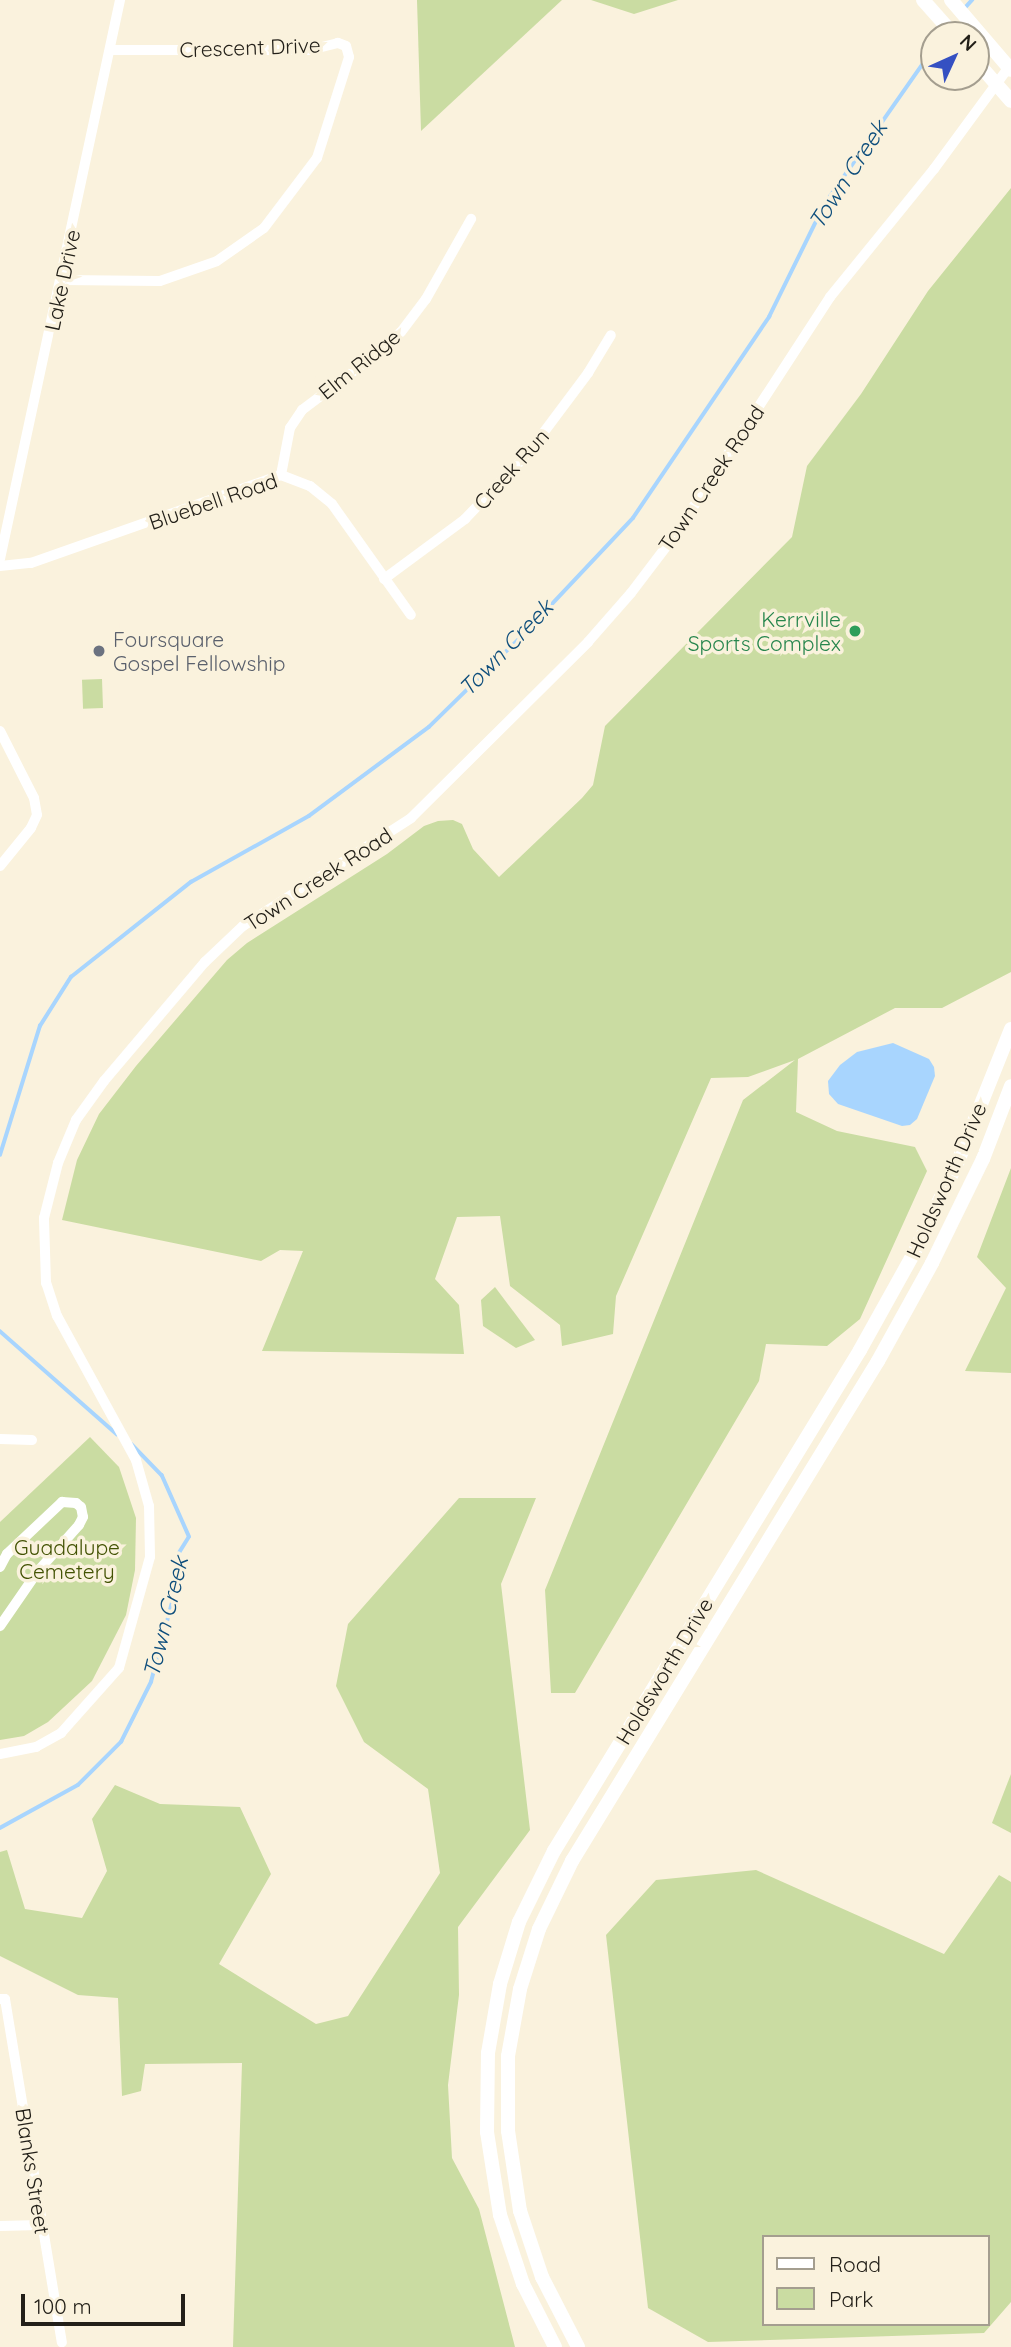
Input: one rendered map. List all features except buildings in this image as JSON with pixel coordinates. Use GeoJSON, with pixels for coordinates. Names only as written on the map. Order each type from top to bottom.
{"type":"FeatureCollection","features":[{"type":"Feature","properties":{"kind":"main road"},"geometry":{"type":"LineString","coordinates":[[923,0],[942,21]]}},
{"type":"Feature","properties":{"kind":"main road"},"geometry":{"type":"LineString","coordinates":[[951,0],[1011,70]]}},
{"type":"Feature","properties":{"kind":"main road"},"geometry":{"type":"LineString","coordinates":[[990,77],[1011,101]]}},
{"type":"Feature","properties":{"kind":"main road","name":"Holdsworth Drive"},"geometry":{"type":"LineString","coordinates":[[555,2347],[523,2284],[500,2215],[487,2132],[490,2042],[500,1984],[519,1922],[554,1851],[860,1350],[914,1253],[960,1159],[1007,1052],[1011,1029]]}},
{"type":"Feature","properties":{"kind":"main road","name":"Holdsworth Drive"},"geometry":{"type":"LineString","coordinates":[[578,2347],[542,2277],[520,2211],[508,2131],[511,2042],[520,1989],[538,1929],[572,1860],[878,1361],[983,1159],[1011,1086]]}},
{"type":"Feature","properties":{"kind":"main road"},"geometry":{"type":"LineString","coordinates":[[680,1644],[698,1656]]}},
{"type":"Feature","properties":{"kind":"street","name":"Lake Drive"},"geometry":{"type":"LineString","coordinates":[[0,559],[120,0]]}},
{"type":"Feature","properties":{"kind":"street","name":"Crescent Drive"},"geometry":{"type":"LineString","coordinates":[[62,280],[160,281],[216,261],[264,228],[317,158],[349,57],[346,46],[338,43],[310,50],[110,50]]}},
{"type":"Feature","properties":{"kind":"street","name":"Town Creek Road"},"geometry":{"type":"LineString","coordinates":[[0,1754],[36,1747],[61,1733],[119,1668],[150,1558],[149,1506],[132,1452],[57,1316],[46,1283],[44,1219],[58,1163],[76,1120],[104,1081],[205,962],[243,926],[411,818],[588,642],[631,593],[675,535],[830,297],[934,169],[1011,64]]}},
{"type":"Feature","properties":{"kind":"street","name":"Elm Ridge"},"geometry":{"type":"LineString","coordinates":[[281,475],[290,428],[302,410],[374,356],[401,332],[426,299],[471,219]]}},
{"type":"Feature","properties":{"kind":"street","name":"Creek Run"},"geometry":{"type":"LineString","coordinates":[[384,579],[465,519],[530,452],[589,373],[611,335]]}},
{"type":"Feature","properties":{"kind":"street","name":"Bluebell Road"},"geometry":{"type":"LineString","coordinates":[[0,566],[31,562],[281,475],[310,486],[332,504],[411,615]]}},
{"type":"Feature","properties":{"kind":"street"},"geometry":{"type":"LineString","coordinates":[[0,731],[34,798],[37,814],[31,828],[0,866]]}},
{"type":"Feature","properties":{"kind":"street"},"geometry":{"type":"LineString","coordinates":[[0,1439],[32,1440]]}},
{"type":"Feature","properties":{"kind":"street"},"geometry":{"type":"LineString","coordinates":[[0,1567],[7,1555],[62,1502],[70,1501],[81,1507],[83,1514],[79,1525],[38,1571],[0,1626]]}},
{"type":"Feature","properties":{"kind":"street","name":"Blanks Street"},"geometry":{"type":"LineString","coordinates":[[3,1999],[62,2342]]}},
{"type":"Feature","properties":{"kind":"street"},"geometry":{"type":"LineString","coordinates":[[0,2226],[41,2225]]}},
{"type":"Feature","properties":{"kind":"green space"},"geometry":{"type":"Polygon","coordinates":[[[417,0],[562,0],[421,131],[417,0]]]}},
{"type":"Feature","properties":{"kind":"green space"},"geometry":{"type":"Polygon","coordinates":[[[591,0],[678,0],[634,14],[591,0]]]}},
{"type":"Feature","properties":{"kind":"green space","name":"Kerrville Sports Complex"},"geometry":{"type":"Polygon","coordinates":[[[1011,188],[1011,972],[942,1008],[895,1008],[798,1059],[796,1112],[837,1131],[915,1147],[927,1171],[860,1319],[827,1346],[766,1344],[759,1381],[575,1693],[551,1693],[545,1590],[743,1100],[795,1060],[748,1077],[711,1078],[616,1296],[613,1334],[562,1346],[560,1325],[510,1286],[500,1216],[457,1217],[435,1279],[459,1305],[464,1354],[262,1351],[303,1251],[280,1250],[261,1261],[62,1220],[77,1160],[99,1114],[136,1066],[227,960],[247,943],[387,854],[424,826],[438,821],[453,820],[462,824],[473,849],[499,877],[582,798],[593,785],[605,726],[792,537],[807,466],[861,394],[928,291],[1011,188]]]}},
{"type":"Feature","properties":{"kind":"green space"},"geometry":{"type":"Polygon","coordinates":[[[102,679],[103,708],[83,709],[82,680],[102,679]]]}},
{"type":"Feature","properties":{"kind":"green space"},"geometry":{"type":"Polygon","coordinates":[[[1011,1168],[1011,1373],[965,1371],[1006,1288],[977,1257],[1011,1168]]]}},
{"type":"Feature","properties":{"kind":"green space"},"geometry":{"type":"Polygon","coordinates":[[[495,1287],[535,1340],[516,1348],[483,1326],[481,1300],[495,1287]]]}},
{"type":"Feature","properties":{"kind":"green space","name":"Guadalupe Cemetery"},"geometry":{"type":"Polygon","coordinates":[[[90,1437],[119,1467],[136,1518],[135,1570],[126,1615],[92,1681],[48,1722],[24,1736],[0,1740],[0,1522],[90,1437]]]}},
{"type":"Feature","properties":{"kind":"green space"},"geometry":{"type":"Polygon","coordinates":[[[459,1498],[536,1498],[501,1584],[530,1830],[458,1927],[459,1995],[448,2085],[452,2158],[479,2209],[515,2347],[233,2347],[242,2063],[145,2064],[141,2091],[122,2096],[118,1998],[78,1995],[0,1956],[0,1852],[7,1850],[25,1909],[82,1918],[107,1871],[92,1819],[115,1785],[160,1804],[240,1807],[271,1874],[219,1964],[316,2024],[348,2016],[440,1873],[428,1789],[364,1742],[336,1686],[348,1624],[459,1498]]]}},
{"type":"Feature","properties":{"kind":"green space"},"geometry":{"type":"Polygon","coordinates":[[[1011,1774],[1011,1833],[992,1823],[1011,1774]]]}},
{"type":"Feature","properties":{"kind":"green space"},"geometry":{"type":"Polygon","coordinates":[[[756,1870],[944,1954],[999,1875],[1011,1882],[1011,2302],[984,2333],[708,2342],[648,2308],[606,1935],[656,1880],[756,1870]]]}},
{"type":"Feature","properties":{"kind":"water"},"geometry":{"type":"Polygon","coordinates":[[[893,1043],[929,1059],[934,1067],[935,1076],[917,1119],[910,1125],[902,1126],[838,1104],[829,1094],[828,1081],[840,1065],[857,1052],[893,1043]]]}},
{"type":"Feature","properties":{"kind":"waterway","name":"Town Creek"},"geometry":{"type":"LineString","coordinates":[[964,9],[972,0]]}},
{"type":"Feature","properties":{"kind":"waterway","name":"Town Creek"},"geometry":{"type":"LineString","coordinates":[[0,1155],[40,1026],[71,977],[191,882],[309,816],[429,727],[521,637],[633,518],[769,317],[824,205],[920,68]]}},
{"type":"Feature","properties":{"kind":"waterway","name":"Town Creek"},"geometry":{"type":"LineString","coordinates":[[0,1331],[117,1434]]}},
{"type":"Feature","properties":{"kind":"waterway","name":"Town Creek"},"geometry":{"type":"LineString","coordinates":[[0,1828],[78,1785],[121,1742],[151,1682],[173,1599],[177,1556],[189,1537],[162,1476],[132,1445]]}},
{"type":"Feature","properties":{"kind":"place","name":"Kerrville Sports Complex"},"geometry":{"type":"Point","coordinates":[855,631]}},
{"type":"Feature","properties":{"kind":"place","name":"Foursquare Gospel Fellowship"},"geometry":{"type":"Point","coordinates":[99,651]}}]}
